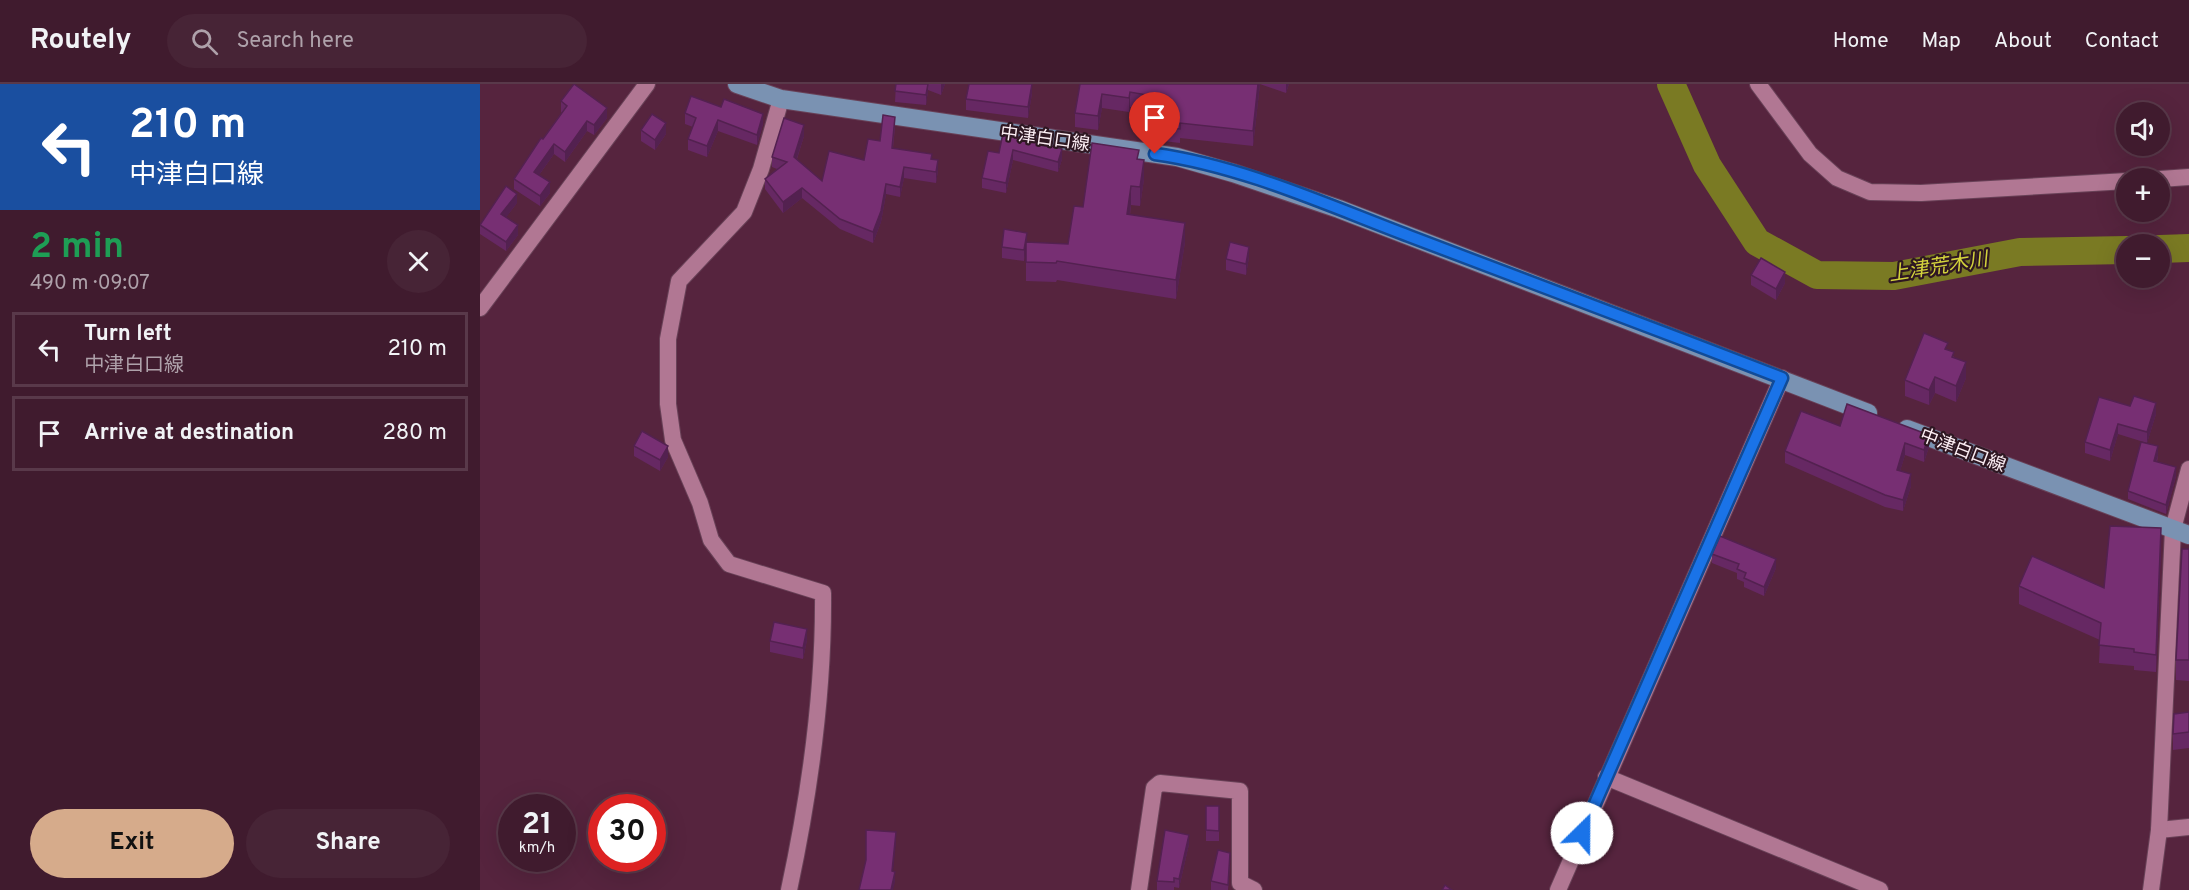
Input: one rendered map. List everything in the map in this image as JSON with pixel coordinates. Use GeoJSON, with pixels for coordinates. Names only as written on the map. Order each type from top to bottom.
{"type":"FeatureCollection","features":[{"type":"Feature","properties":{"kind":"main road","name":"中津白口線"},"geometry":{"type":"LineString","coordinates":[[737,84],[781,99],[1178,157],[1222,170],[1339,209],[2181,532]]}},
{"type":"Feature","properties":{"kind":"street"},"geometry":{"type":"LineString","coordinates":[[482,301],[647,84]]}},
{"type":"Feature","properties":{"kind":"street"},"geometry":{"type":"LineString","coordinates":[[1758,84],[1810,154],[1837,178],[1870,192],[1921,193],[2116,182]]}},
{"type":"Feature","properties":{"kind":"street"},"geometry":{"type":"LineString","coordinates":[[781,99],[761,169],[744,212],[679,281],[668,339],[668,404],[673,440],[700,503],[711,540],[729,564],[823,593],[818,705],[809,796],[789,890]]}},
{"type":"Feature","properties":{"kind":"street"},"geometry":{"type":"LineString","coordinates":[[2170,178],[2189,177]]}},
{"type":"Feature","properties":{"kind":"street"},"geometry":{"type":"LineString","coordinates":[[1558,890],[1782,378]]}},
{"type":"Feature","properties":{"kind":"street"},"geometry":{"type":"LineString","coordinates":[[2151,890],[2158,830],[2181,532],[2189,469]]}},
{"type":"Feature","properties":{"kind":"street"},"geometry":{"type":"LineString","coordinates":[[1606,777],[1880,890]]}},
{"type":"Feature","properties":{"kind":"street"},"geometry":{"type":"LineString","coordinates":[[1139,890],[1154,788],[1160,783],[1239,791],[1240,883],[1254,890]]}},
{"type":"Feature","properties":{"kind":"street"},"geometry":{"type":"LineString","coordinates":[[2158,830],[2189,827]]}},
{"type":"Feature","properties":{"kind":"building"},"geometry":{"type":"Polygon","coordinates":[[[574,84],[607,108],[594,125],[587,121],[565,152],[554,144],[534,172],[550,182],[540,196],[514,179],[541,138],[543,139],[567,106],[561,101],[574,84]]]}},
{"type":"Feature","properties":{"kind":"building"},"geometry":{"type":"Polygon","coordinates":[[[896,84],[928,84],[926,95],[895,91],[896,84]]]}},
{"type":"Feature","properties":{"kind":"building"},"geometry":{"type":"Polygon","coordinates":[[[969,84],[1032,84],[1028,107],[966,99],[969,84]]]}},
{"type":"Feature","properties":{"kind":"building"},"geometry":{"type":"Polygon","coordinates":[[[1080,84],[1258,84],[1253,131],[1180,123],[1180,129],[1155,126],[1159,97],[1130,92],[1129,98],[1102,94],[1098,116],[1075,113],[1080,84]]]}},
{"type":"Feature","properties":{"kind":"building"},"geometry":{"type":"Polygon","coordinates":[[[691,96],[721,107],[724,99],[763,114],[757,135],[718,120],[707,146],[688,139],[696,118],[685,113],[691,96]]]}},
{"type":"Feature","properties":{"kind":"building"},"geometry":{"type":"Polygon","coordinates":[[[652,114],[666,123],[655,140],[641,130],[652,114]]]}},
{"type":"Feature","properties":{"kind":"building"},"geometry":{"type":"Polygon","coordinates":[[[883,115],[895,117],[892,148],[932,154],[931,159],[938,160],[936,172],[904,167],[900,187],[886,184],[881,211],[873,232],[840,219],[802,188],[783,202],[765,179],[787,162],[772,157],[784,118],[804,125],[794,157],[822,181],[829,151],[864,160],[868,139],[880,141],[883,115]]]}},
{"type":"Feature","properties":{"kind":"building"},"geometry":{"type":"Polygon","coordinates":[[[1003,133],[1062,149],[1058,162],[1013,150],[1006,183],[982,178],[988,151],[999,153],[1003,133]]]}},
{"type":"Feature","properties":{"kind":"building"},"geometry":{"type":"Polygon","coordinates":[[[1092,143],[1139,150],[1137,159],[1144,160],[1140,187],[1131,186],[1127,214],[1185,223],[1176,280],[1057,261],[1056,263],[1026,262],[1026,242],[1068,244],[1074,206],[1083,207],[1092,143]]]}},
{"type":"Feature","properties":{"kind":"building"},"geometry":{"type":"Polygon","coordinates":[[[506,186],[517,194],[501,214],[518,225],[506,242],[480,225],[506,186]]]}},
{"type":"Feature","properties":{"kind":"building"},"geometry":{"type":"Polygon","coordinates":[[[1004,229],[1027,233],[1024,250],[1002,247],[1004,229]]]}},
{"type":"Feature","properties":{"kind":"building"},"geometry":{"type":"Polygon","coordinates":[[[1230,242],[1249,247],[1246,264],[1226,259],[1230,242]]]}},
{"type":"Feature","properties":{"kind":"building"},"geometry":{"type":"Polygon","coordinates":[[[1761,258],[1785,272],[1776,289],[1751,275],[1761,258]]]}},
{"type":"Feature","properties":{"kind":"building"},"geometry":{"type":"Polygon","coordinates":[[[1924,333],[1948,343],[1945,349],[1954,352],[1952,357],[1966,362],[1956,386],[1935,377],[1929,390],[1905,380],[1924,333]]]}},
{"type":"Feature","properties":{"kind":"building"},"geometry":{"type":"Polygon","coordinates":[[[2134,396],[2156,403],[2147,432],[2118,424],[2110,450],[2085,442],[2099,397],[2130,406],[2134,396]]]}},
{"type":"Feature","properties":{"kind":"building"},"geometry":{"type":"Polygon","coordinates":[[[1847,404],[1929,435],[1924,450],[1905,443],[1897,470],[1911,474],[1903,500],[1885,495],[1785,451],[1801,411],[1840,426],[1847,404]]]}},
{"type":"Feature","properties":{"kind":"building"},"geometry":{"type":"Polygon","coordinates":[[[642,431],[668,446],[660,460],[634,446],[642,431]]]}},
{"type":"Feature","properties":{"kind":"building"},"geometry":{"type":"Polygon","coordinates":[[[2141,442],[2158,446],[2154,461],[2176,467],[2166,505],[2128,491],[2141,442]]]}},
{"type":"Feature","properties":{"kind":"building"},"geometry":{"type":"Polygon","coordinates":[[[2110,526],[2161,528],[2156,655],[2134,652],[2134,649],[2099,645],[2101,623],[2019,586],[2032,556],[2104,588],[2110,526]]]}},
{"type":"Feature","properties":{"kind":"building"},"geometry":{"type":"Polygon","coordinates":[[[1720,536],[1776,559],[1764,587],[1744,578],[1746,573],[1737,569],[1739,564],[1712,554],[1720,536]]]}},
{"type":"Feature","properties":{"kind":"building"},"geometry":{"type":"Polygon","coordinates":[[[2182,549],[2189,549],[2189,660],[2176,660],[2182,549]]]}},
{"type":"Feature","properties":{"kind":"building"},"geometry":{"type":"Polygon","coordinates":[[[774,622],[807,629],[803,648],[770,641],[774,622]]]}},
{"type":"Feature","properties":{"kind":"building"},"geometry":{"type":"Polygon","coordinates":[[[2189,712],[2189,732],[2173,734],[2174,714],[2189,712]]]}},
{"type":"Feature","properties":{"kind":"building"},"geometry":{"type":"Polygon","coordinates":[[[1206,806],[1219,806],[1219,831],[1206,830],[1206,806]]]}},
{"type":"Feature","properties":{"kind":"building"},"geometry":{"type":"Polygon","coordinates":[[[866,830],[896,832],[892,871],[895,872],[891,890],[859,890],[866,860],[866,830]]]}},
{"type":"Feature","properties":{"kind":"building"},"geometry":{"type":"Polygon","coordinates":[[[1165,830],[1189,835],[1179,879],[1174,878],[1174,882],[1157,881],[1165,830]]]}},
{"type":"Feature","properties":{"kind":"building"},"geometry":{"type":"Polygon","coordinates":[[[1218,850],[1230,853],[1228,885],[1211,881],[1218,850]]]}},
{"type":"Feature","properties":{"kind":"building"},"geometry":{"type":"Polygon","coordinates":[[[1445,885],[1452,890],[1442,890],[1445,885]]]}},
{"type":"Feature","properties":{"kind":"waterway","name":"上津荒木川"},"geometry":{"type":"LineString","coordinates":[[1671,84],[1707,165],[1757,242],[1817,275],[1894,276],[2020,252],[2116,250]]}},
{"type":"Feature","properties":{"kind":"waterway","name":"上津荒木川"},"geometry":{"type":"LineString","coordinates":[[2170,249],[2189,248]]}},
{"type":"Feature","properties":{"kind":"route"},"geometry":{"type":"LineString","coordinates":[[1155,154],[1178,157],[1233,173],[1339,209],[1782,378],[1582,833]]}}]}
